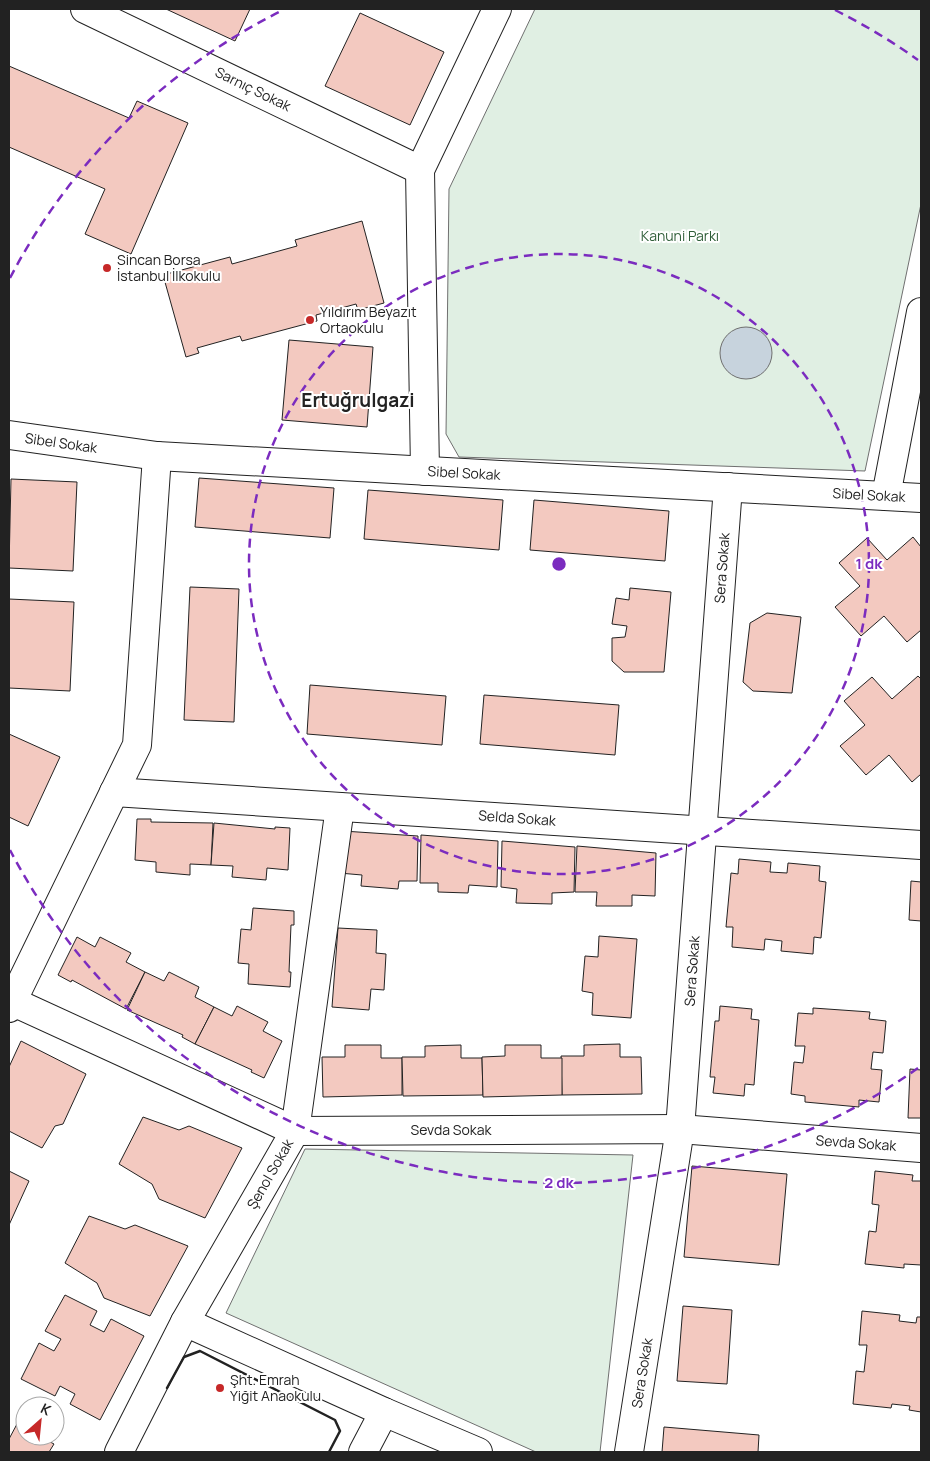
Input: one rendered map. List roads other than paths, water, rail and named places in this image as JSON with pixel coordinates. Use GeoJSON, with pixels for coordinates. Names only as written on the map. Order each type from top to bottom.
{"type":"FeatureCollection","features":[{"type":"Feature","properties":{"kind":"street","name":"Sarnıç Sokak"},"geometry":{"type":"LineString","coordinates":[[85,9],[420,170]]}},
{"type":"Feature","properties":{"kind":"street"},"geometry":{"type":"LineString","coordinates":[[425,471],[420,170],[497,9]]}},
{"type":"Feature","properties":{"kind":"street"},"geometry":{"type":"LineString","coordinates":[[886,496],[921,312]]}},
{"type":"Feature","properties":{"kind":"street","name":"Sibel Sokak"},"geometry":{"type":"LineString","coordinates":[[9,436],[157,456],[921,498]]}},
{"type":"Feature","properties":{"kind":"street"},"geometry":{"type":"LineString","coordinates":[[10,1003],[136,745],[157,456]]}},
{"type":"Feature","properties":{"kind":"street","name":"Sera Sokak"},"geometry":{"type":"LineString","coordinates":[[629,1452],[680,1129],[728,488]]}},
{"type":"Feature","properties":{"kind":"street","name":"Selda Sokak"},"geometry":{"type":"LineString","coordinates":[[114,792],[921,846]]}},
{"type":"Feature","properties":{"kind":"street","name":"Şenol Sokak"},"geometry":{"type":"LineString","coordinates":[[119,1452],[185,1322],[295,1131],[340,807]]}},
{"type":"Feature","properties":{"kind":"street","name":"Sevda Sokak"},"geometry":{"type":"LineString","coordinates":[[10,1003],[295,1131],[680,1129],[921,1148]]}},
{"type":"Feature","properties":{"kind":"street"},"geometry":{"type":"LineString","coordinates":[[185,1322],[384,1412],[478,1452]]}},
{"type":"Feature","properties":{"kind":"street"},"geometry":{"type":"LineString","coordinates":[[363,1452],[384,1412]]}},
{"type":"Feature","properties":{"kind":"place","name":"Sincan Borsa İstanbul İlkokulu"},"geometry":{"type":"Point","coordinates":[107,268]}},
{"type":"Feature","properties":{"kind":"place","name":"Yıldırım Beyazıt Ortaokulu"},"geometry":{"type":"Point","coordinates":[310,320]}},
{"type":"Feature","properties":{"kind":"place","name":"Şht. Emrah Yiğit Anaokulu"},"geometry":{"type":"Point","coordinates":[220,1388]}},
{"type":"Feature","properties":{"kind":"district","name":"Ertuğrulgazi"},"geometry":{"type":"Point","coordinates":[358,400]}},
{"type":"Feature","properties":{"kind":"park label","name":"Kanuni Parkı"},"geometry":{"type":"Point","coordinates":[680,236]}}]}
